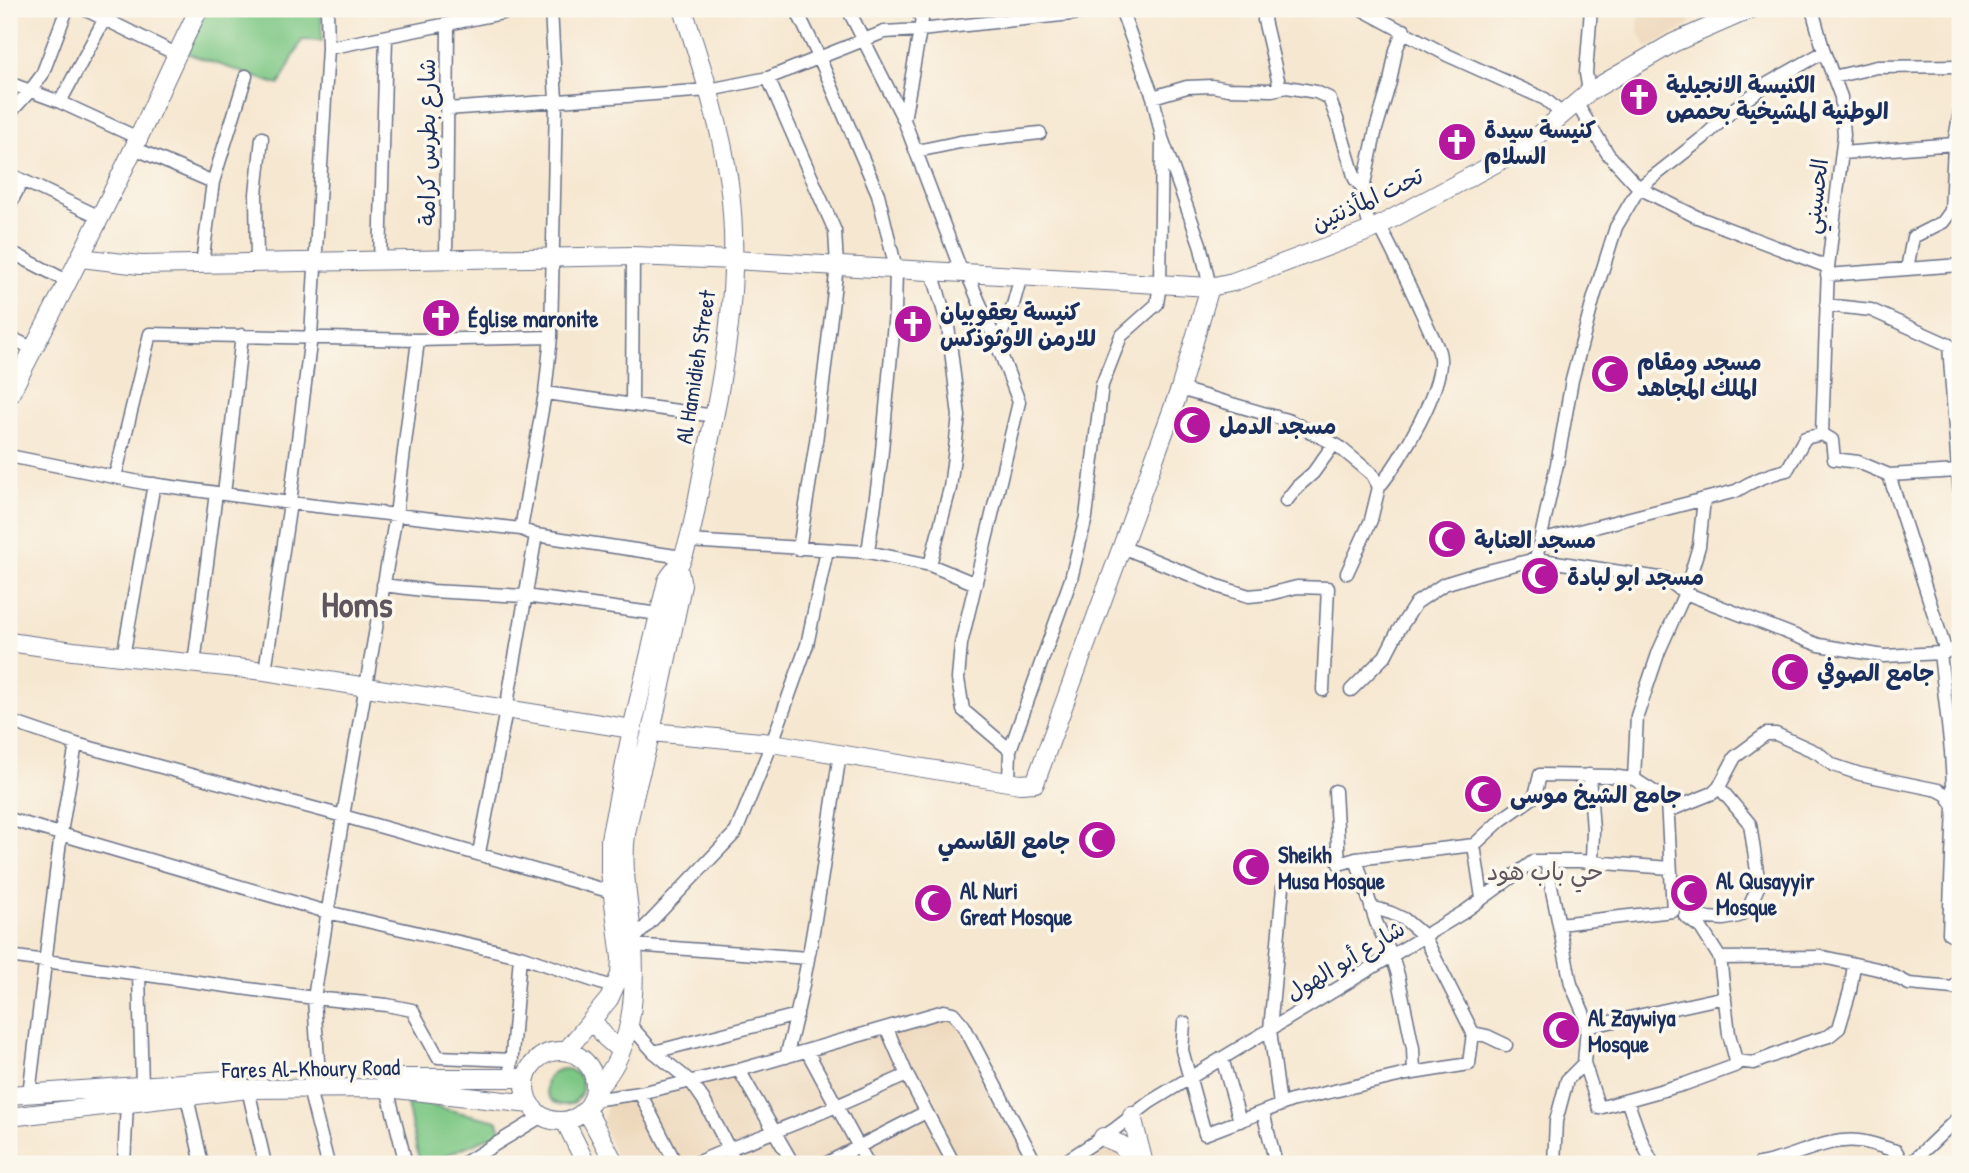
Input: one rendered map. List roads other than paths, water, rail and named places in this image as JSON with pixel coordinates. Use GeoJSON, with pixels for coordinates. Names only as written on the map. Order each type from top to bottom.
{"type":"FeatureCollection","features":[{"type":"Feature","properties":{"kind":"main road"},"geometry":{"type":"LineString","coordinates":[[9,397],[81,258],[199,9]]}},
{"type":"Feature","properties":{"kind":"main road","name":"Al Hamidieh Street"},"geometry":{"type":"LineString","coordinates":[[591,1100],[606,1080],[621,1051],[629,1024],[633,943],[624,856],[630,817],[682,585],[683,555],[715,416],[728,341],[734,260],[729,183],[709,89],[682,9]]}},
{"type":"Feature","properties":{"kind":"main road","name":"تحت المأذنتين"},"geometry":{"type":"LineString","coordinates":[[1210,288],[1233,282],[1375,227],[1522,149],[1576,103],[1673,43],[1751,9]]}},
{"type":"Feature","properties":{"kind":"main road"},"geometry":{"type":"LineString","coordinates":[[81,258],[140,265],[633,256],[1210,288],[1180,389],[1035,783],[1020,784],[772,743],[651,732]]}},
{"type":"Feature","properties":{"kind":"main road","name":"Al Hamidieh Street"},"geometry":{"type":"LineString","coordinates":[[566,1051],[593,1021],[615,988],[620,975],[621,958],[611,892],[610,839],[632,729],[667,581],[683,555]]}},
{"type":"Feature","properties":{"kind":"main road"},"geometry":{"type":"LineString","coordinates":[[9,642],[265,671],[632,729]]}},
{"type":"Feature","properties":{"kind":"main road"},"geometry":{"type":"LineString","coordinates":[[593,1021],[621,1051]]}},
{"type":"Feature","properties":{"kind":"main road"},"geometry":{"type":"LineString","coordinates":[[591,1100],[577,1117],[553,1121],[536,1110],[516,1072],[529,1070],[548,1053],[566,1051],[578,1056],[588,1065],[594,1076],[591,1100],[615,1164]]}},
{"type":"Feature","properties":{"kind":"main road","name":"Fares Al-Khoury Road"},"geometry":{"type":"LineString","coordinates":[[9,1116],[314,1083],[448,1079],[516,1072]]}},
{"type":"Feature","properties":{"kind":"main road","name":"Fares Al-Khoury Road"},"geometry":{"type":"LineString","coordinates":[[9,1095],[258,1078],[387,1088],[536,1110]]}},
{"type":"Feature","properties":{"kind":"main road"},"geometry":{"type":"LineString","coordinates":[[1132,1116],[1144,1164]]}},
{"type":"Feature","properties":{"kind":"main road"},"geometry":{"type":"LineString","coordinates":[[565,1121],[586,1164]]}},
{"type":"Feature","properties":{"kind":"main road"},"geometry":{"type":"LineString","coordinates":[[1103,1137],[1122,1144],[1131,1164]]}},
{"type":"Feature","properties":{"kind":"street"},"geometry":{"type":"LineString","coordinates":[[9,114],[42,75],[67,9]]}},
{"type":"Feature","properties":{"kind":"street"},"geometry":{"type":"LineString","coordinates":[[84,9],[107,14],[176,54]]}},
{"type":"Feature","properties":{"kind":"street"},"geometry":{"type":"LineString","coordinates":[[265,671],[311,336],[328,48],[327,9]]}},
{"type":"Feature","properties":{"kind":"street"},"geometry":{"type":"LineString","coordinates":[[328,48],[522,9]]}},
{"type":"Feature","properties":{"kind":"street"},"geometry":{"type":"LineString","coordinates":[[521,528],[545,393],[551,337],[556,101],[551,9]]}},
{"type":"Feature","properties":{"kind":"street"},"geometry":{"type":"LineString","coordinates":[[796,9],[820,57],[878,194],[896,269],[895,312],[883,448],[868,552]]}},
{"type":"Feature","properties":{"kind":"street"},"geometry":{"type":"LineString","coordinates":[[848,9],[904,120],[962,273],[969,278],[998,344],[1019,402],[961,643],[958,679],[963,710],[1010,750]]}},
{"type":"Feature","properties":{"kind":"street"},"geometry":{"type":"LineString","coordinates":[[904,120],[922,19],[916,9]]}},
{"type":"Feature","properties":{"kind":"street"},"geometry":{"type":"LineString","coordinates":[[447,109],[709,89],[768,78],[884,32],[1120,9],[1153,97],[1162,138],[1200,244],[1210,288]]}},
{"type":"Feature","properties":{"kind":"street"},"geometry":{"type":"LineString","coordinates":[[1266,9],[1264,20],[1280,88]]}},
{"type":"Feature","properties":{"kind":"street"},"geometry":{"type":"LineString","coordinates":[[1361,9],[1447,55],[1545,99],[1576,103]]}},
{"type":"Feature","properties":{"kind":"street"},"geometry":{"type":"LineString","coordinates":[[1576,103],[1586,73],[1591,9]]}},
{"type":"Feature","properties":{"kind":"street","name":"الحسيني"},"geometry":{"type":"LineString","coordinates":[[1812,9],[1841,97],[1844,135],[1828,271],[1822,433]]}},
{"type":"Feature","properties":{"kind":"street"},"geometry":{"type":"LineString","coordinates":[[60,102],[107,14]]}},
{"type":"Feature","properties":{"kind":"street","name":"شارع بطرس كرامة"},"geometry":{"type":"LineString","coordinates":[[446,260],[448,24]]}},
{"type":"Feature","properties":{"kind":"street"},"geometry":{"type":"LineString","coordinates":[[1347,572],[1371,520],[1379,487],[1407,447],[1423,415],[1436,379],[1440,354],[1408,281],[1363,207],[1363,189],[1376,129],[1391,82],[1396,50],[1404,30]]}},
{"type":"Feature","properties":{"kind":"street"},"geometry":{"type":"LineString","coordinates":[[380,261],[386,37]]}},
{"type":"Feature","properties":{"kind":"street"},"geometry":{"type":"LineString","coordinates":[[1536,559],[1572,380],[1616,227],[1639,188],[1767,84],[1824,52]]}},
{"type":"Feature","properties":{"kind":"street"},"geometry":{"type":"LineString","coordinates":[[1833,77],[1877,66],[1960,66]]}},
{"type":"Feature","properties":{"kind":"street"},"geometry":{"type":"LineString","coordinates":[[202,264],[213,182],[246,76]]}},
{"type":"Feature","properties":{"kind":"street"},"geometry":{"type":"LineString","coordinates":[[768,78],[835,231],[837,266],[816,442],[799,549]]}},
{"type":"Feature","properties":{"kind":"street"},"geometry":{"type":"LineString","coordinates":[[9,83],[60,102],[213,182]]}},
{"type":"Feature","properties":{"kind":"street"},"geometry":{"type":"LineString","coordinates":[[1153,97],[1187,87],[1212,86],[1228,89],[1287,87],[1316,92],[1329,98],[1355,179],[1363,189]]}},
{"type":"Feature","properties":{"kind":"street"},"geometry":{"type":"LineString","coordinates":[[1576,103],[1608,154],[1639,188],[1697,218],[1828,271],[1960,265]]}},
{"type":"Feature","properties":{"kind":"street"},"geometry":{"type":"LineString","coordinates":[[1907,269],[1913,237],[1944,222],[1951,211],[1954,144],[1960,111]]}},
{"type":"Feature","properties":{"kind":"street"},"geometry":{"type":"LineString","coordinates":[[917,151],[960,142],[1040,132]]}},
{"type":"Feature","properties":{"kind":"street"},"geometry":{"type":"LineString","coordinates":[[257,263],[256,194],[262,138]]}},
{"type":"Feature","properties":{"kind":"street"},"geometry":{"type":"LineString","coordinates":[[1009,781],[1010,750],[1074,566],[1086,517],[1102,385],[1121,336],[1157,304],[1160,284],[1162,138]]}},
{"type":"Feature","properties":{"kind":"street"},"geometry":{"type":"LineString","coordinates":[[1842,153],[1954,144]]}},
{"type":"Feature","properties":{"kind":"street"},"geometry":{"type":"LineString","coordinates":[[9,174],[100,216]]}},
{"type":"Feature","properties":{"kind":"street"},"geometry":{"type":"LineString","coordinates":[[9,206],[22,181]]}},
{"type":"Feature","properties":{"kind":"street"},"geometry":{"type":"LineString","coordinates":[[9,251],[68,281]]}},
{"type":"Feature","properties":{"kind":"street"},"geometry":{"type":"LineString","coordinates":[[632,404],[633,256]]}},
{"type":"Feature","properties":{"kind":"street"},"geometry":{"type":"LineString","coordinates":[[930,565],[950,488],[959,416],[948,326],[932,271]]}},
{"type":"Feature","properties":{"kind":"street"},"geometry":{"type":"LineString","coordinates":[[998,344],[1021,276]]}},
{"type":"Feature","properties":{"kind":"street"},"geometry":{"type":"LineString","coordinates":[[1826,305],[1871,310],[1955,345],[1960,498]]}},
{"type":"Feature","properties":{"kind":"street"},"geometry":{"type":"LineString","coordinates":[[115,477],[150,334],[418,340],[551,337]]}},
{"type":"Feature","properties":{"kind":"street"},"geometry":{"type":"LineString","coordinates":[[194,664],[242,335]]}},
{"type":"Feature","properties":{"kind":"street"},"geometry":{"type":"LineString","coordinates":[[9,337],[34,349]]}},
{"type":"Feature","properties":{"kind":"street"},"geometry":{"type":"LineString","coordinates":[[328,1164],[314,1083],[314,998],[396,515],[418,340]]}},
{"type":"Feature","properties":{"kind":"street"},"geometry":{"type":"LineString","coordinates":[[1180,389],[1290,421],[1334,444],[1372,474],[1379,487]]}},
{"type":"Feature","properties":{"kind":"street"},"geometry":{"type":"LineString","coordinates":[[545,393],[715,416]]}},
{"type":"Feature","properties":{"kind":"street"},"geometry":{"type":"LineString","coordinates":[[1540,541],[1737,491],[1769,473],[1787,470],[1805,438],[1822,433],[1832,440],[1834,459],[1858,462],[1889,475],[1958,471]]}},
{"type":"Feature","properties":{"kind":"street"},"geometry":{"type":"LineString","coordinates":[[1286,501],[1313,473],[1334,444]]}},
{"type":"Feature","properties":{"kind":"street"},"geometry":{"type":"LineString","coordinates":[[9,456],[154,484],[290,503],[521,528],[536,535],[683,555],[799,549],[868,552],[930,565],[976,583]]}},
{"type":"Feature","properties":{"kind":"street"},"geometry":{"type":"LineString","coordinates":[[1889,475],[1943,652],[1957,809],[1949,933],[1960,939]]}},
{"type":"Feature","properties":{"kind":"street"},"geometry":{"type":"LineString","coordinates":[[123,657],[154,484]]}},
{"type":"Feature","properties":{"kind":"street"},"geometry":{"type":"LineString","coordinates":[[1634,779],[1637,716],[1659,651],[1685,593],[1699,546],[1704,499]]}},
{"type":"Feature","properties":{"kind":"street"},"geometry":{"type":"LineString","coordinates":[[479,853],[536,535]]}},
{"type":"Feature","properties":{"kind":"street"},"geometry":{"type":"LineString","coordinates":[[1122,547],[1249,596],[1297,587],[1328,587],[1322,690]]}},
{"type":"Feature","properties":{"kind":"street"},"geometry":{"type":"LineString","coordinates":[[633,943],[736,832],[807,645],[827,550]]}},
{"type":"Feature","properties":{"kind":"street"},"geometry":{"type":"LineString","coordinates":[[1351,690],[1385,656],[1416,603],[1444,584],[1536,559],[1666,579],[1685,593],[1819,645],[1884,656],[1943,652],[1960,648]]}},
{"type":"Feature","properties":{"kind":"street"},"geometry":{"type":"LineString","coordinates":[[383,585],[431,591],[525,596],[659,614]]}},
{"type":"Feature","properties":{"kind":"street"},"geometry":{"type":"LineString","coordinates":[[9,721],[76,744],[479,853],[611,892]]}},
{"type":"Feature","properties":{"kind":"street"},"geometry":{"type":"LineString","coordinates":[[1668,811],[1713,793],[1735,757],[1766,734],[1776,733],[1818,753],[1833,765],[1860,774],[1938,790],[1947,795],[1957,809]]}},
{"type":"Feature","properties":{"kind":"street"},"geometry":{"type":"LineString","coordinates":[[29,1094],[61,834],[76,744]]}},
{"type":"Feature","properties":{"kind":"street"},"geometry":{"type":"LineString","coordinates":[[786,1057],[808,958],[840,754]]}},
{"type":"Feature","properties":{"kind":"street"},"geometry":{"type":"LineString","coordinates":[[1335,791],[1339,864],[1356,859],[1474,845],[1501,820],[1535,796],[1540,775],[1634,779],[1667,800],[1673,911]]}},
{"type":"Feature","properties":{"kind":"street"},"geometry":{"type":"LineString","coordinates":[[1589,775],[1593,830],[1592,862]]}},
{"type":"Feature","properties":{"kind":"street"},"geometry":{"type":"LineString","coordinates":[[1687,917],[1724,919],[1739,916],[1749,907],[1759,885],[1750,824],[1719,787]]}},
{"type":"Feature","properties":{"kind":"street"},"geometry":{"type":"LineString","coordinates":[[9,819],[327,912],[520,956],[615,988]]}},
{"type":"Feature","properties":{"kind":"street"},"geometry":{"type":"LineString","coordinates":[[1474,845],[1482,898]]}},
{"type":"Feature","properties":{"kind":"street"},"geometry":{"type":"LineString","coordinates":[[1356,859],[1371,907],[1398,975],[1413,1048],[1414,1073]]}},
{"type":"Feature","properties":{"kind":"street","name":"شارع أبو الهول"},"geometry":{"type":"LineString","coordinates":[[1061,1164],[1150,1102],[1392,956],[1534,861],[1670,867]]}},
{"type":"Feature","properties":{"kind":"street"},"geometry":{"type":"LineString","coordinates":[[1546,861],[1571,984],[1587,1027],[1584,1063],[1599,1108],[1685,1084],[1737,1065],[1729,1034],[1720,958],[1701,928],[1687,917],[1673,911],[1559,924]]}},
{"type":"Feature","properties":{"kind":"street"},"geometry":{"type":"LineString","coordinates":[[1280,1105],[1270,1030],[1283,887]]}},
{"type":"Feature","properties":{"kind":"street"},"geometry":{"type":"LineString","coordinates":[[1184,1023],[1182,1050],[1205,1134],[1280,1105],[1348,1087],[1469,1063],[1473,1033],[1423,936],[1404,919],[1391,912],[1371,907]]}},
{"type":"Feature","properties":{"kind":"street"},"geometry":{"type":"LineString","coordinates":[[633,943],[808,958]]}},
{"type":"Feature","properties":{"kind":"street"},"geometry":{"type":"LineString","coordinates":[[9,956],[412,1010],[438,1056],[516,1072],[520,956]]}},
{"type":"Feature","properties":{"kind":"street"},"geometry":{"type":"LineString","coordinates":[[1720,958],[1824,957],[1882,970],[1909,984],[1953,988],[1960,977]]}},
{"type":"Feature","properties":{"kind":"street"},"geometry":{"type":"LineString","coordinates":[[1736,1061],[1754,1063],[1829,1036],[1839,1028],[1850,991],[1854,965]]}},
{"type":"Feature","properties":{"kind":"street"},"geometry":{"type":"LineString","coordinates":[[139,974],[142,1086]]}},
{"type":"Feature","properties":{"kind":"street"},"geometry":{"type":"LineString","coordinates":[[1587,1027],[1725,997]]}},
{"type":"Feature","properties":{"kind":"street"},"geometry":{"type":"LineString","coordinates":[[591,1100],[640,1093],[739,1070],[944,1011],[953,1013],[964,1026],[1036,1164]]}},
{"type":"Feature","properties":{"kind":"street"},"geometry":{"type":"LineString","coordinates":[[654,1052],[797,1015]]}},
{"type":"Feature","properties":{"kind":"street"},"geometry":{"type":"LineString","coordinates":[[629,1024],[654,1052],[691,1082],[703,1099],[737,1164]]}},
{"type":"Feature","properties":{"kind":"street"},"geometry":{"type":"LineString","coordinates":[[887,1029],[907,1075],[954,1164]]}},
{"type":"Feature","properties":{"kind":"street"},"geometry":{"type":"LineString","coordinates":[[1473,1033],[1506,1045]]}},
{"type":"Feature","properties":{"kind":"street"},"geometry":{"type":"LineString","coordinates":[[807,1051],[868,1164]]}},
{"type":"Feature","properties":{"kind":"street"},"geometry":{"type":"LineString","coordinates":[[1222,1058],[1240,1121]]}},
{"type":"Feature","properties":{"kind":"street"},"geometry":{"type":"LineString","coordinates":[[1554,1164],[1556,1121],[1567,1080],[1584,1063]]}},
{"type":"Feature","properties":{"kind":"street"},"geometry":{"type":"LineString","coordinates":[[739,1070],[793,1164]]}},
{"type":"Feature","properties":{"kind":"street"},"geometry":{"type":"LineString","coordinates":[[694,1164],[836,1107],[907,1075]]}},
{"type":"Feature","properties":{"kind":"street"},"geometry":{"type":"LineString","coordinates":[[387,1088],[407,1164]]}},
{"type":"Feature","properties":{"kind":"street"},"geometry":{"type":"LineString","coordinates":[[248,1089],[265,1164]]}},
{"type":"Feature","properties":{"kind":"street"},"geometry":{"type":"LineString","coordinates":[[640,1093],[676,1164]]}},
{"type":"Feature","properties":{"kind":"street"},"geometry":{"type":"LineString","coordinates":[[187,1097],[202,1164]]}},
{"type":"Feature","properties":{"kind":"street"},"geometry":{"type":"LineString","coordinates":[[1627,1100],[1653,1164]]}},
{"type":"Feature","properties":{"kind":"street"},"geometry":{"type":"LineString","coordinates":[[124,1164],[127,1103]]}},
{"type":"Feature","properties":{"kind":"street"},"geometry":{"type":"LineString","coordinates":[[463,1164],[536,1110]]}},
{"type":"Feature","properties":{"kind":"street"},"geometry":{"type":"LineString","coordinates":[[825,1164],[926,1112]]}},
{"type":"Feature","properties":{"kind":"street"},"geometry":{"type":"LineString","coordinates":[[1263,1112],[1276,1164]]}},
{"type":"Feature","properties":{"kind":"street"},"geometry":{"type":"LineString","coordinates":[[1910,1164],[1960,1116]]}},
{"type":"Feature","properties":{"kind":"street"},"geometry":{"type":"LineString","coordinates":[[1759,1164],[1828,1142],[1860,1140],[1896,1151],[1903,1164]]}},
{"type":"Feature","properties":{"kind":"place","name":"الكنيسة الانجيلية الوطنية المشيخية بحمص"},"geometry":{"type":"Point","coordinates":[1639,97]}},
{"type":"Feature","properties":{"kind":"place","name":"كنيسة سيدة السلام"},"geometry":{"type":"Point","coordinates":[1457,142]}},
{"type":"Feature","properties":{"kind":"place","name":"Église maronite"},"geometry":{"type":"Point","coordinates":[441,318]}},
{"type":"Feature","properties":{"kind":"place","name":"كنيسة يعقوبيان للارمن الاوثوذكس"},"geometry":{"type":"Point","coordinates":[913,324]}},
{"type":"Feature","properties":{"kind":"place","name":"مسجد ومقام الملك المجاهد"},"geometry":{"type":"Point","coordinates":[1610,374]}},
{"type":"Feature","properties":{"kind":"place","name":"مسجد الدمل"},"geometry":{"type":"Point","coordinates":[1192,425]}},
{"type":"Feature","properties":{"kind":"place","name":"مسجد العنابة"},"geometry":{"type":"Point","coordinates":[1447,539]}},
{"type":"Feature","properties":{"kind":"place","name":"مسجد ابو لبادة"},"geometry":{"type":"Point","coordinates":[1540,576]}},
{"type":"Feature","properties":{"kind":"place","name":"جامع الصوفي"},"geometry":{"type":"Point","coordinates":[1790,672]}},
{"type":"Feature","properties":{"kind":"place","name":"جامع الشيخ موسى"},"geometry":{"type":"Point","coordinates":[1483,794]}},
{"type":"Feature","properties":{"kind":"place","name":"جامع القاسمي"},"geometry":{"type":"Point","coordinates":[1097,840]}},
{"type":"Feature","properties":{"kind":"place","name":"Sheikh Musa Mosque"},"geometry":{"type":"Point","coordinates":[1251,867]}},
{"type":"Feature","properties":{"kind":"place","name":"Al Qusayyir Mosque"},"geometry":{"type":"Point","coordinates":[1689,893]}},
{"type":"Feature","properties":{"kind":"place","name":"Al Nuri Great Mosque"},"geometry":{"type":"Point","coordinates":[933,903]}},
{"type":"Feature","properties":{"kind":"place","name":"Al Zaywiya Mosque"},"geometry":{"type":"Point","coordinates":[1561,1030]}},
{"type":"Feature","properties":{"kind":"district","name":"Homs"},"geometry":{"type":"Point","coordinates":[357,603]}},
{"type":"Feature","properties":{"kind":"district","name":"حي باب هود"},"geometry":{"type":"Point","coordinates":[1545,871]}}]}
